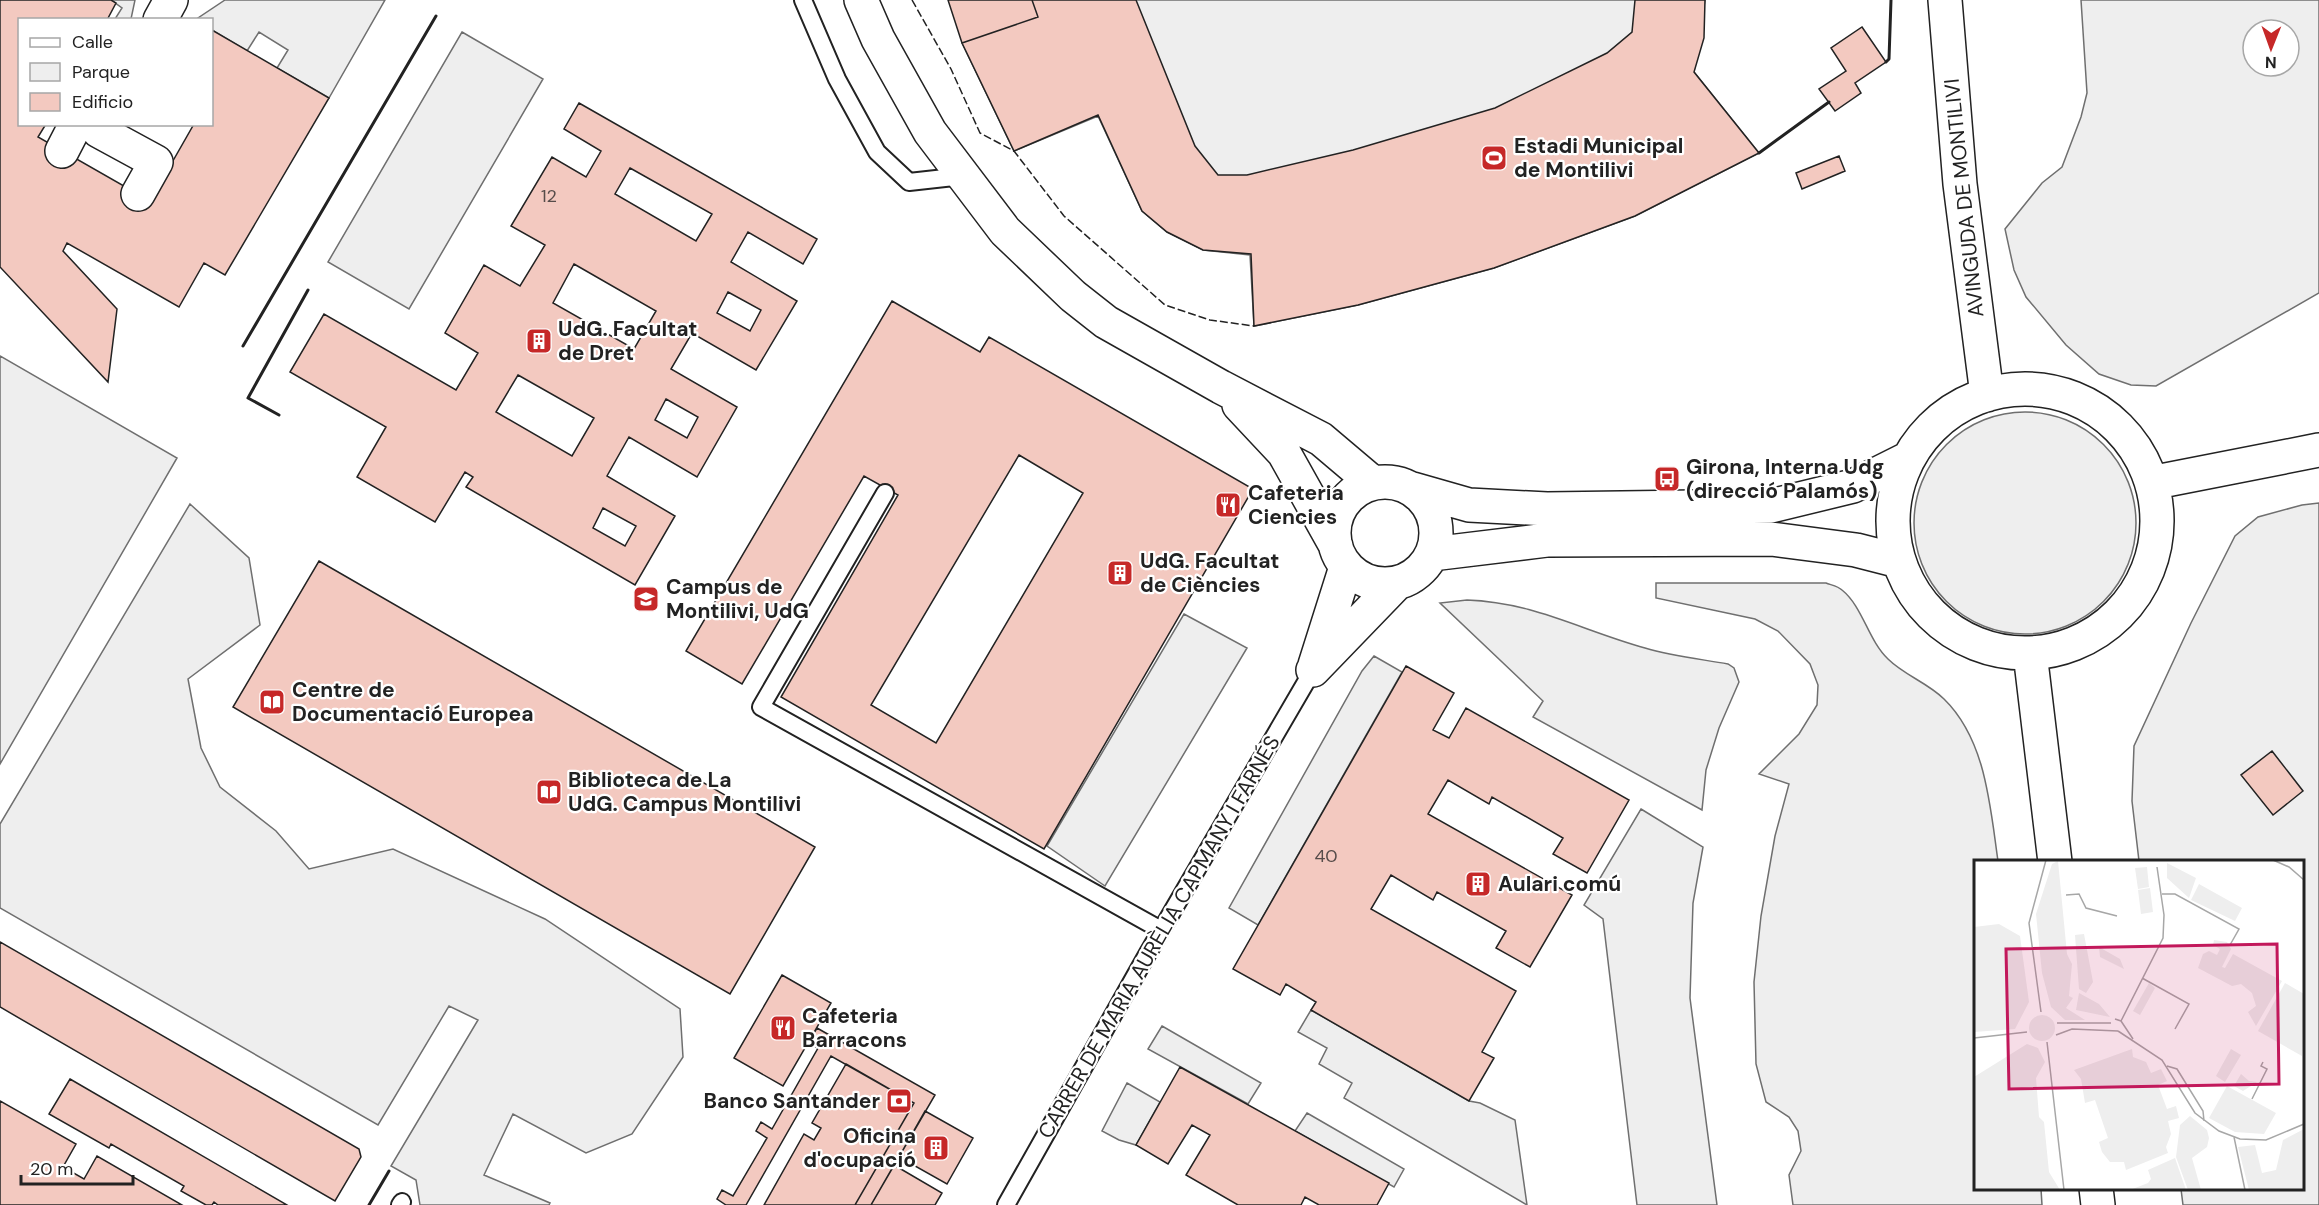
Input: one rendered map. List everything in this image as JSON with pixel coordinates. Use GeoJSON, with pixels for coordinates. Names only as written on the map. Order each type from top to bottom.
{"type":"FeatureCollection","features":[{"type":"Feature","properties":{"kind":"street"},"geometry":{"type":"LineString","coordinates":[[161,18],[171,0]]}},
{"type":"Feature","properties":{"kind":"street"},"geometry":{"type":"LineString","coordinates":[[861,0],[878,39],[930,132],[1005,231],[1073,296],[1106,322],[1221,387],[1322,439],[1373,483]]}},
{"type":"Feature","properties":{"kind":"street","name":"AVINGUDA DE MONTILIVI"},"geometry":{"type":"LineString","coordinates":[[1945,0],[1960,184],[1987,395]]}},
{"type":"Feature","properties":{"kind":"street"},"geometry":{"type":"LineString","coordinates":[[86,131],[156,162],[138,194]]}},
{"type":"Feature","properties":{"kind":"street"},"geometry":{"type":"LineString","coordinates":[[1221,387],[1284,453],[1341,556],[1355,574],[1375,583],[1397,583],[1418,573],[1432,554],[1437,541],[1437,526],[1433,512],[1425,499],[1413,489]]}},
{"type":"Feature","properties":{"kind":"street"},"geometry":{"type":"LineString","coordinates":[[2019,389],[2042,390],[2063,394],[2084,403],[2103,414],[2127,436],[2140,455],[2153,485],[2157,507],[2157,541],[2147,574],[2129,604],[2114,620],[2085,639],[2053,651],[2006,652],[1982,646],[1949,629],[1930,613],[1915,594],[1899,561],[1894,537],[1893,513],[1900,479],[1908,458],[1929,431],[1946,416],[1965,403],[1987,395],[2019,389]]}},
{"type":"Feature","properties":{"kind":"street"},"geometry":{"type":"LineString","coordinates":[[2153,485],[2166,480],[2319,450]]}},
{"type":"Feature","properties":{"kind":"street"},"geometry":{"type":"LineString","coordinates":[[1341,556],[1335,525],[1341,506],[1360,488],[1373,483],[1393,482],[1469,505],[1547,509],[1771,506],[1853,486],[1908,458]]}},
{"type":"Feature","properties":{"kind":"street"},"geometry":{"type":"LineString","coordinates":[[1432,554],[1547,540],[1771,539],[1856,550],[1899,561]]}},
{"type":"Feature","properties":{"kind":"street","name":"CARRER DE MARIA AURÈLIA CAPMANY I FARNÉS"},"geometry":{"type":"LineString","coordinates":[[1313,670],[1341,556]]}},
{"type":"Feature","properties":{"kind":"street","name":"CARRER DE MARIA AURÈLIA CAPMANY I FARNÉS"},"geometry":{"type":"LineString","coordinates":[[1313,670],[1397,583]]}},
{"type":"Feature","properties":{"kind":"street"},"geometry":{"type":"LineString","coordinates":[[2030,653],[2055,860]]}},
{"type":"Feature","properties":{"kind":"street"},"geometry":{"type":"LineString","coordinates":[[2096,1190],[2098,1205]]}},
{"type":"Feature","properties":{"kind":"lane"},"geometry":{"type":"LineString","coordinates":[[803,0],[837,79],[877,152],[909,182],[963,176]]}},
{"type":"Feature","properties":{"kind":"lane"},"geometry":{"type":"LineString","coordinates":[[885,493],[761,707],[1161,930]]}},
{"type":"Feature","properties":{"kind":"lane","name":"CARRER DE MARIA AURÈLIA CAPMANY I FARNÉS"},"geometry":{"type":"LineString","coordinates":[[1006,1205],[1161,930],[1313,670]]}},
{"type":"Feature","properties":{"kind":"green space"},"geometry":{"type":"Polygon","coordinates":[[[111,0],[135,0],[131,18],[116,18],[122,8],[111,0]]]}},
{"type":"Feature","properties":{"kind":"green space"},"geometry":{"type":"Polygon","coordinates":[[[225,0],[385,0],[329,98],[277,68],[288,50],[259,32],[247,51],[213,31],[213,18],[198,18],[225,0]]]}},
{"type":"Feature","properties":{"kind":"green space","name":"Estadi Municipal de Montilivi"},"geometry":{"type":"Polygon","coordinates":[[[1032,0],[1705,0],[1694,72],[1759,153],[1635,216],[1494,268],[1358,305],[1254,326],[1250,255],[1203,250],[1167,232],[1142,211],[1098,116],[1014,151],[962,43],[1032,0]]]}},
{"type":"Feature","properties":{"kind":"green space"},"geometry":{"type":"Polygon","coordinates":[[[2081,0],[2319,0],[2319,293],[2156,386],[2131,385],[2099,374],[2066,345],[2026,297],[2014,270],[2005,229],[2042,183],[2062,167],[2081,117],[2087,93],[2081,0]]]}},
{"type":"Feature","properties":{"kind":"green space"},"geometry":{"type":"Polygon","coordinates":[[[462,32],[543,79],[409,309],[328,262],[462,32]]]}},
{"type":"Feature","properties":{"kind":"green space"},"geometry":{"type":"Polygon","coordinates":[[[0,356],[177,458],[0,764],[0,356]]]}},
{"type":"Feature","properties":{"kind":"green space"},"geometry":{"type":"Polygon","coordinates":[[[2025,412],[2047,414],[2077,425],[2095,437],[2111,453],[2123,471],[2131,491],[2136,523],[2134,545],[2123,575],[2111,593],[2095,609],[2077,621],[2057,629],[2025,634],[2003,632],[1973,621],[1955,609],[1939,593],[1927,575],[1919,555],[1914,523],[1916,501],[1927,471],[1939,453],[1955,437],[1973,425],[1993,417],[2025,412]]]}},
{"type":"Feature","properties":{"kind":"green space"},"geometry":{"type":"Polygon","coordinates":[[[2319,503],[2319,1205],[2183,1205],[2181,1190],[2304,1190],[2304,860],[2139,860],[2132,801],[2134,746],[2191,623],[2235,536],[2258,517],[2302,505],[2319,503]]]}},
{"type":"Feature","properties":{"kind":"green space"},"geometry":{"type":"Polygon","coordinates":[[[190,504],[249,558],[260,625],[188,679],[201,748],[220,787],[276,831],[309,869],[393,849],[545,919],[680,1009],[683,1057],[632,1134],[586,1153],[513,1114],[484,1175],[550,1203],[549,1205],[420,1205],[416,1180],[391,1166],[478,1020],[449,1006],[378,1125],[0,908],[0,824],[190,504]]]}},
{"type":"Feature","properties":{"kind":"green space"},"geometry":{"type":"Polygon","coordinates":[[[1656,583],[1826,583],[1840,589],[1849,597],[1875,643],[1888,659],[1938,693],[1958,715],[1969,734],[1984,775],[1998,860],[1974,860],[1974,1190],[2041,1190],[2042,1205],[1793,1205],[1789,1175],[1801,1151],[1798,1131],[1789,1117],[1766,1102],[1756,1064],[1754,982],[1761,916],[1775,836],[1789,784],[1759,774],[1799,734],[1817,705],[1818,685],[1810,664],[1778,631],[1755,619],[1656,598],[1656,583]]]}},
{"type":"Feature","properties":{"kind":"green space"},"geometry":{"type":"Polygon","coordinates":[[[1467,600],[1514,606],[1558,618],[1645,648],[1728,664],[1734,668],[1739,682],[1719,728],[1706,770],[1702,810],[1533,717],[1543,701],[1440,603],[1467,600]]]}},
{"type":"Feature","properties":{"kind":"green space"},"geometry":{"type":"Polygon","coordinates":[[[1184,614],[1247,648],[1105,886],[1047,846],[1184,614]]]}},
{"type":"Feature","properties":{"kind":"green space"},"geometry":{"type":"Polygon","coordinates":[[[1374,656],[1402,672],[1258,925],[1229,908],[1362,671],[1374,656]]]}},
{"type":"Feature","properties":{"kind":"green space"},"geometry":{"type":"Polygon","coordinates":[[[1641,809],[1703,847],[1693,903],[1690,998],[1717,1205],[1637,1205],[1603,919],[1584,905],[1641,809]]]}},
{"type":"Feature","properties":{"kind":"green space"},"geometry":{"type":"Polygon","coordinates":[[[1311,1010],[1469,1101],[1480,1103],[1515,1120],[1527,1205],[1344,1098],[1352,1083],[1319,1064],[1327,1048],[1298,1032],[1311,1010]]]}},
{"type":"Feature","properties":{"kind":"green space"},"geometry":{"type":"Polygon","coordinates":[[[1162,1026],[1261,1083],[1248,1104],[1148,1049],[1162,1026]]]}},
{"type":"Feature","properties":{"kind":"green space"},"geometry":{"type":"Polygon","coordinates":[[[1127,1083],[1160,1102],[1136,1145],[1119,1140],[1102,1131],[1127,1083]]]}},
{"type":"Feature","properties":{"kind":"green space"},"geometry":{"type":"Polygon","coordinates":[[[1307,1113],[1404,1169],[1394,1187],[1295,1131],[1307,1113]]]}},
{"type":"Feature","properties":{"kind":"building"},"geometry":{"type":"Polygon","coordinates":[[[0,0],[111,0],[116,3],[108,18],[18,18],[18,126],[45,126],[38,137],[150,201],[193,126],[213,126],[213,31],[329,98],[225,275],[204,263],[179,307],[67,243],[63,251],[117,309],[108,382],[0,267],[0,0]]]}},
{"type":"Feature","properties":{"kind":"building"},"geometry":{"type":"Polygon","coordinates":[[[948,0],[1032,0],[1038,17],[962,43],[948,0]]]}},
{"type":"Feature","properties":{"kind":"building","name":"Estadi Municipal de Montilivi"},"geometry":{"type":"Polygon","coordinates":[[[1032,0],[1136,0],[1195,146],[1218,175],[1247,175],[1353,150],[1495,108],[1607,53],[1632,32],[1635,0],[1705,0],[1704,38],[1694,72],[1759,153],[1635,216],[1494,268],[1358,305],[1254,326],[1251,254],[1203,250],[1167,232],[1142,211],[1098,115],[1014,151],[962,43],[1038,17],[1032,0]]]}},
{"type":"Feature","properties":{"kind":"building"},"geometry":{"type":"Polygon","coordinates":[[[1862,27],[1886,62],[1855,83],[1861,93],[1835,111],[1819,89],[1846,71],[1831,48],[1862,27]]]}},
{"type":"Feature","properties":{"kind":"building","name":"UdG. Facultat de Dret"},"geometry":{"type":"Polygon","coordinates":[[[579,103],[817,239],[803,264],[748,232],[731,262],[797,301],[756,370],[692,333],[671,369],[737,407],[697,477],[629,437],[607,476],[675,516],[635,585],[466,487],[473,477],[465,472],[435,522],[357,477],[386,427],[290,372],[324,314],[456,390],[478,353],[445,333],[484,265],[520,286],[545,245],[511,226],[552,157],[586,177],[601,151],[564,129],[579,103]],[[630,168],[615,194],[696,241],[712,214],[630,168]],[[574,264],[553,303],[634,349],[656,311],[574,264]],[[728,292],[717,313],[750,331],[761,310],[728,292]],[[518,375],[496,412],[572,456],[594,418],[518,375]],[[666,399],[655,420],[687,438],[698,417],[666,399]],[[603,508],[593,528],[625,546],[636,526],[603,508]]]}},
{"type":"Feature","properties":{"kind":"building"},"geometry":{"type":"Polygon","coordinates":[[[1839,156],[1845,171],[1802,189],[1796,173],[1839,156]]]}},
{"type":"Feature","properties":{"kind":"building","name":"UdG. Facultat de Ciències"},"geometry":{"type":"Polygon","coordinates":[[[892,301],[980,352],[989,337],[1253,489],[1044,849],[781,697],[898,495],[864,476],[742,684],[686,651],[892,301]],[[1019,455],[871,705],[936,743],[1083,493],[1019,455]]]}},
{"type":"Feature","properties":{"kind":"building","name":"Biblioteca de La UdG. Campus Montilivi"},"geometry":{"type":"Polygon","coordinates":[[[319,561],[815,847],[730,994],[233,707],[319,561]]]}},
{"type":"Feature","properties":{"kind":"building","name":"Aulari comú"},"geometry":{"type":"Polygon","coordinates":[[[1406,666],[1454,693],[1433,730],[1449,738],[1466,708],[1629,800],[1587,873],[1553,854],[1563,838],[1492,797],[1489,804],[1448,780],[1428,814],[1572,895],[1530,967],[1496,948],[1506,931],[1437,892],[1433,900],[1391,875],[1371,909],[1516,991],[1482,1052],[1494,1058],[1469,1101],[1311,1010],[1316,1002],[1286,984],[1280,995],[1233,969],[1406,666]]]}},
{"type":"Feature","properties":{"kind":"building"},"geometry":{"type":"Polygon","coordinates":[[[2272,751],[2303,791],[2273,815],[2241,775],[2272,751]]]}},
{"type":"Feature","properties":{"kind":"building"},"geometry":{"type":"Polygon","coordinates":[[[0,942],[359,1149],[361,1157],[335,1201],[0,1007],[0,942]]]}},
{"type":"Feature","properties":{"kind":"building"},"geometry":{"type":"Polygon","coordinates":[[[782,975],[831,1003],[783,1086],[734,1058],[782,975]]]}},
{"type":"Feature","properties":{"kind":"building"},"geometry":{"type":"Polygon","coordinates":[[[817,1028],[935,1095],[871,1205],[855,1205],[914,1103],[831,1056],[746,1205],[726,1205],[717,1199],[722,1190],[733,1196],[767,1138],[756,1131],[761,1122],[772,1129],[818,1048],[808,1043],[817,1028]]]}},
{"type":"Feature","properties":{"kind":"building"},"geometry":{"type":"Polygon","coordinates":[[[846,1064],[914,1103],[855,1205],[764,1205],[804,1134],[814,1140],[821,1128],[812,1123],[846,1064]]]}},
{"type":"Feature","properties":{"kind":"building"},"geometry":{"type":"Polygon","coordinates":[[[1180,1067],[1389,1183],[1377,1205],[1319,1205],[1305,1197],[1301,1205],[1238,1205],[1186,1175],[1210,1135],[1192,1125],[1168,1164],[1136,1145],[1180,1067]]]}},
{"type":"Feature","properties":{"kind":"building"},"geometry":{"type":"Polygon","coordinates":[[[70,1079],[287,1205],[218,1205],[214,1202],[212,1205],[206,1205],[181,1191],[184,1186],[111,1144],[109,1148],[49,1114],[70,1079]]]}},
{"type":"Feature","properties":{"kind":"building"},"geometry":{"type":"Polygon","coordinates":[[[0,1101],[76,1144],[63,1167],[84,1179],[97,1156],[182,1205],[0,1205],[0,1101]]]}},
{"type":"Feature","properties":{"kind":"building","name":"Oficina d'ocupació"},"geometry":{"type":"Polygon","coordinates":[[[925,1111],[973,1138],[947,1184],[899,1157],[925,1111]]]}},
{"type":"Feature","properties":{"kind":"building"},"geometry":{"type":"Polygon","coordinates":[[[894,1165],[942,1193],[935,1205],[871,1205],[894,1165]]]}},
{"type":"Feature","properties":{"kind":"fence"},"geometry":{"type":"LineString","coordinates":[[912,0],[951,69],[980,133],[1014,151],[1064,216],[1165,305],[1210,320],[1254,326]]}},
{"type":"Feature","properties":{"kind":"wall"},"geometry":{"type":"LineString","coordinates":[[1886,62],[1889,59],[1891,0]]}},
{"type":"Feature","properties":{"kind":"wall"},"geometry":{"type":"LineString","coordinates":[[243,346],[436,16]]}},
{"type":"Feature","properties":{"kind":"wall"},"geometry":{"type":"LineString","coordinates":[[1759,153],[1829,102]]}},
{"type":"Feature","properties":{"kind":"wall"},"geometry":{"type":"LineString","coordinates":[[279,415],[248,398],[308,290]]}},
{"type":"Feature","properties":{"kind":"wall"},"geometry":{"type":"LineString","coordinates":[[369,1205],[389,1171]]}},
{"type":"Feature","properties":{"kind":"place","name":"Estadi Municipal de Montilivi"},"geometry":{"type":"Point","coordinates":[1494,158]}},
{"type":"Feature","properties":{"kind":"place","name":"UdG. Facultat de Dret"},"geometry":{"type":"Point","coordinates":[539,341]}},
{"type":"Feature","properties":{"kind":"place","name":"Girona, Interna Udg (direcció Palamós)"},"geometry":{"type":"Point","coordinates":[1667,479]}},
{"type":"Feature","properties":{"kind":"place","name":"Cafeteria Ciencies"},"geometry":{"type":"Point","coordinates":[1228,505]}},
{"type":"Feature","properties":{"kind":"place","name":"UdG. Facultat de Ciències"},"geometry":{"type":"Point","coordinates":[1120,573]}},
{"type":"Feature","properties":{"kind":"place","name":"Campus de Montilivi, UdG"},"geometry":{"type":"Point","coordinates":[646,599]}},
{"type":"Feature","properties":{"kind":"place","name":"Centre de Documentació Europea"},"geometry":{"type":"Point","coordinates":[272,702]}},
{"type":"Feature","properties":{"kind":"place","name":"Biblioteca de La UdG. Campus Montilivi"},"geometry":{"type":"Point","coordinates":[549,792]}},
{"type":"Feature","properties":{"kind":"place","name":"Aulari comú"},"geometry":{"type":"Point","coordinates":[1478,884]}},
{"type":"Feature","properties":{"kind":"place","name":"Cafeteria Barracons"},"geometry":{"type":"Point","coordinates":[783,1028]}},
{"type":"Feature","properties":{"kind":"place","name":"Banco Santander"},"geometry":{"type":"Point","coordinates":[899,1101]}},
{"type":"Feature","properties":{"kind":"place","name":"Oficina d'ocupació"},"geometry":{"type":"Point","coordinates":[936,1148]}}]}
